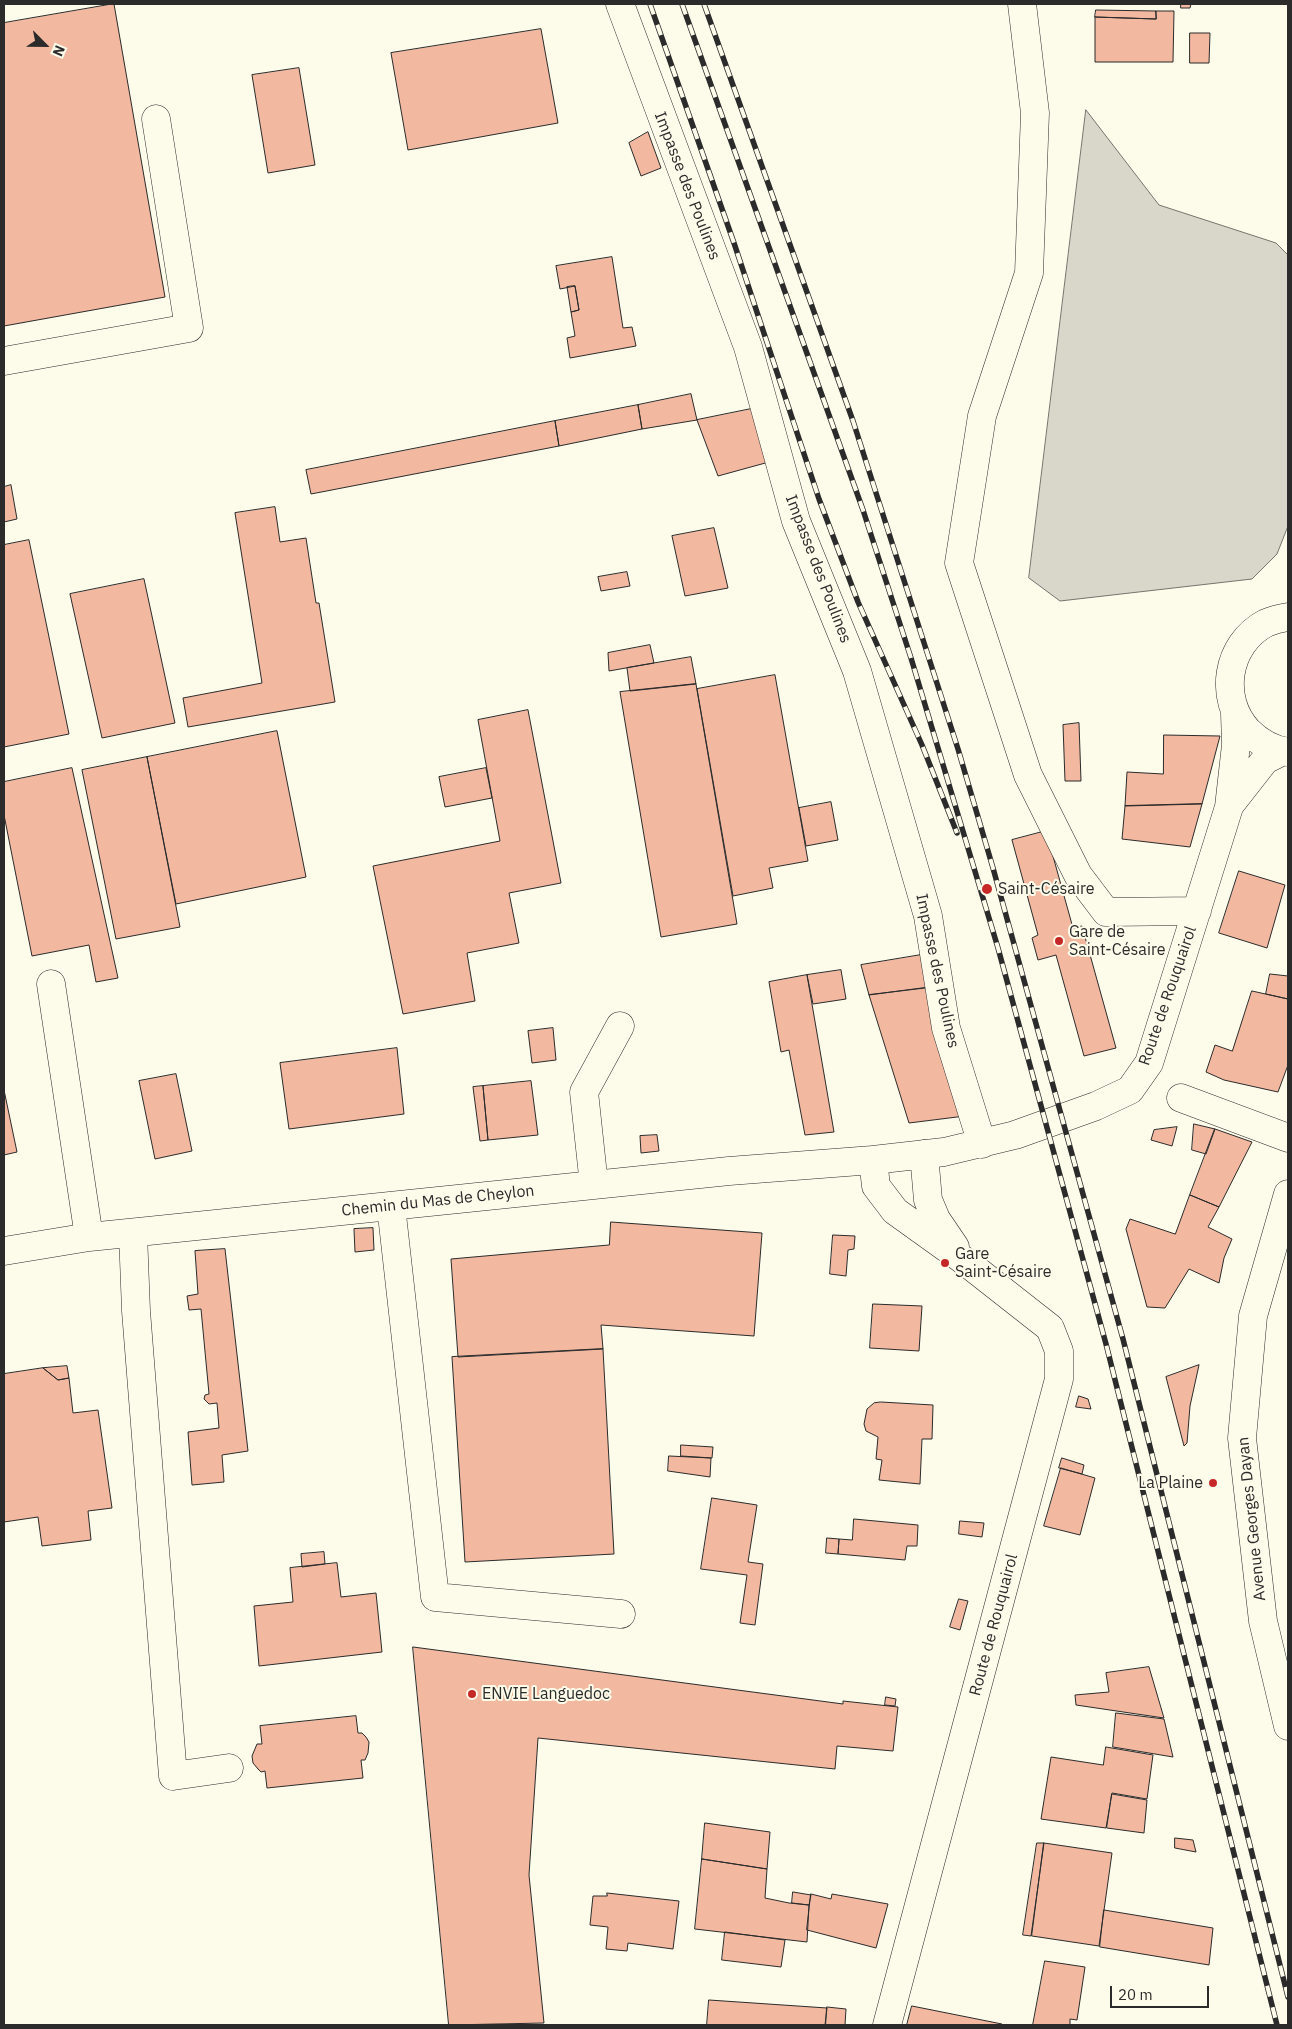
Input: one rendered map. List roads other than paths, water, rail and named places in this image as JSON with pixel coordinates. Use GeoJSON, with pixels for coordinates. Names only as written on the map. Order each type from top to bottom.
{"type":"FeatureCollection","features":[{"type":"Feature","properties":{"kind":"street","name":"Impasse des Poulines"},"geometry":{"type":"LineString","coordinates":[[620,4],[748,347],[796,521],[857,671],[928,916],[946,1028],[982,1144]]}},
{"type":"Feature","properties":{"kind":"street"},"geometry":{"type":"LineString","coordinates":[[1022,4],[1035,113],[1029,273],[982,416],[959,563],[1028,775],[1078,875],[1106,912],[1197,911]]}},
{"type":"Feature","properties":{"kind":"street"},"geometry":{"type":"LineString","coordinates":[[4,362],[189,328],[156,119]]}},
{"type":"Feature","properties":{"kind":"street"},"geometry":{"type":"LineString","coordinates":[[1284,614],[1265,623],[1248,637],[1235,655],[1230,673],[1229,692],[1240,723],[1254,738],[1267,746],[1286,751]]}},
{"type":"Feature","properties":{"kind":"street","name":"Route de Rouquairol"},"geometry":{"type":"LineString","coordinates":[[887,2025],[1059,1378],[1059,1351],[1050,1328],[966,1262],[895,1211],[876,1186],[873,1160],[934,1153],[982,1144],[1015,1135],[1096,1106],[1130,1090],[1149,1063],[1228,808],[1236,745],[1235,713]]}},
{"type":"Feature","properties":{"kind":"street","name":"Route de Rouquairol"},"geometry":{"type":"LineString","coordinates":[[1228,808],[1265,760],[1286,751]]}},
{"type":"Feature","properties":{"kind":"street"},"geometry":{"type":"LineString","coordinates":[[51,984],[89,1237]]}},
{"type":"Feature","properties":{"kind":"street"},"geometry":{"type":"LineString","coordinates":[[594,1185],[584,1092],[620,1026]]}},
{"type":"Feature","properties":{"kind":"street"},"geometry":{"type":"LineString","coordinates":[[1181,1098],[1288,1138]]}},
{"type":"Feature","properties":{"kind":"street","name":"Route de Rouquairol"},"geometry":{"type":"LineString","coordinates":[[934,1153],[928,1200],[936,1219],[966,1262]]}},
{"type":"Feature","properties":{"kind":"street","name":"Chemin du Mas de Cheylon"},"geometry":{"type":"LineString","coordinates":[[4,1251],[89,1237],[729,1171],[873,1160]]}},
{"type":"Feature","properties":{"kind":"street","name":"Avenue Georges Dayan"},"geometry":{"type":"LineString","coordinates":[[1288,1194],[1253,1316],[1242,1438],[1263,1621],[1288,1726]]}},
{"type":"Feature","properties":{"kind":"street"},"geometry":{"type":"LineString","coordinates":[[391,1206],[435,1597],[621,1614]]}},
{"type":"Feature","properties":{"kind":"street"},"geometry":{"type":"LineString","coordinates":[[133,1233],[136,1312],[173,1776],[229,1768]]}},
{"type":"Feature","properties":{"kind":"railway"},"geometry":{"type":"LineString","coordinates":[[650,4],[734,243],[819,499],[858,602],[922,745],[957,833]]}},
{"type":"Feature","properties":{"kind":"railway"},"geometry":{"type":"LineString","coordinates":[[682,4],[863,510],[911,658],[998,948],[1106,1344],[1277,2025]]}},
{"type":"Feature","properties":{"kind":"railway"},"geometry":{"type":"LineString","coordinates":[[704,4],[853,421],[958,749],[993,868],[1123,1339],[1288,1997]]}},
{"type":"Feature","properties":{"kind":"place","name":"Saint-Césaire"},"geometry":{"type":"Point","coordinates":[987,889]}},
{"type":"Feature","properties":{"kind":"place","name":"Gare de Saint-Césaire"},"geometry":{"type":"Point","coordinates":[1059,941]}},
{"type":"Feature","properties":{"kind":"place","name":"Gare Saint-Césaire"},"geometry":{"type":"Point","coordinates":[945,1263]}},
{"type":"Feature","properties":{"kind":"place","name":"La Plaine"},"geometry":{"type":"Point","coordinates":[1213,1483]}},
{"type":"Feature","properties":{"kind":"place","name":"ENVIE Languedoc"},"geometry":{"type":"Point","coordinates":[472,1694]}}]}
